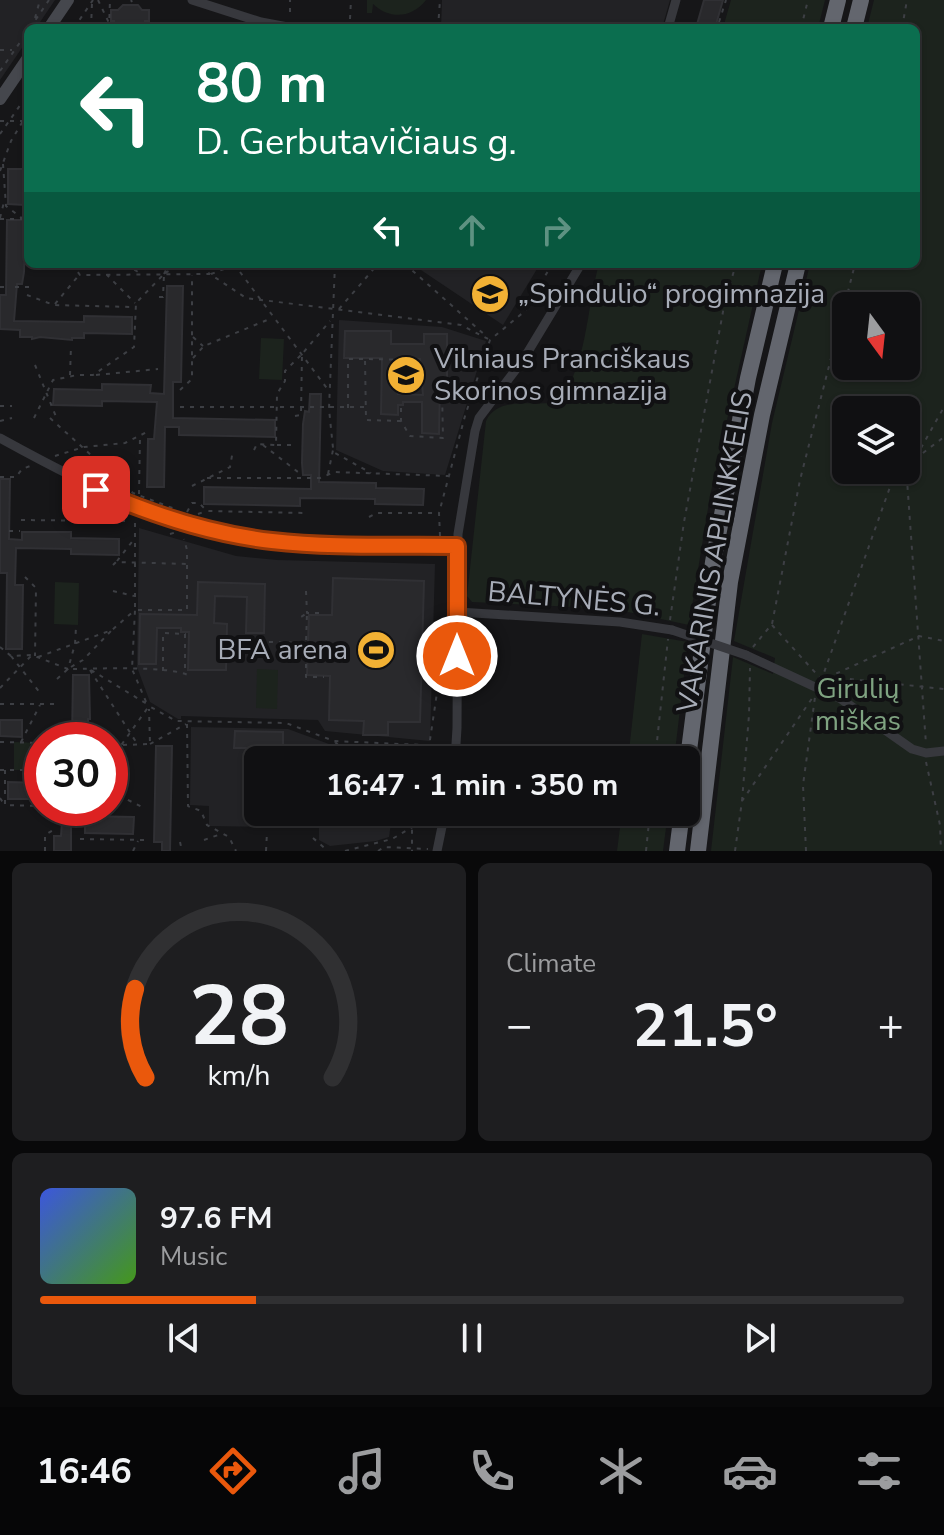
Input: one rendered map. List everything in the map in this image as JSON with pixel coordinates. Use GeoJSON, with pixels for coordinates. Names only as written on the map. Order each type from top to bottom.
{"type":"FeatureCollection","features":[{"type":"Feature","properties":{"kind":"highway"},"geometry":{"type":"LineString","coordinates":[[832,24],[838,0]]}},
{"type":"Feature","properties":{"kind":"highway"},"geometry":{"type":"LineString","coordinates":[[855,24],[861,0]]}},
{"type":"Feature","properties":{"kind":"highway","name":"VAKARINIS APLINKKELIS"},"geometry":{"type":"LineString","coordinates":[[690,746],[713,562],[748,378],[774,268]]}},
{"type":"Feature","properties":{"kind":"highway","name":"VAKARINIS APLINKKELIS"},"geometry":{"type":"LineString","coordinates":[[698,851],[730,582],[762,415],[797,268]]}},
{"type":"Feature","properties":{"kind":"highway"},"geometry":{"type":"LineString","coordinates":[[677,851],[680,826]]}},
{"type":"Feature","properties":{"kind":"main road"},"geometry":{"type":"LineString","coordinates":[[52,24],[68,0]]}},
{"type":"Feature","properties":{"kind":"main road"},"geometry":{"type":"LineString","coordinates":[[0,99],[24,64]]}},
{"type":"Feature","properties":{"kind":"street"},"geometry":{"type":"LineString","coordinates":[[192,0],[272,24]]}},
{"type":"Feature","properties":{"kind":"street"},"geometry":{"type":"LineString","coordinates":[[669,24],[676,0]]}},
{"type":"Feature","properties":{"kind":"street"},"geometry":{"type":"LineString","coordinates":[[457,746],[457,546],[466,477],[479,418],[523,360],[579,268]]}},
{"type":"Feature","properties":{"kind":"street"},"geometry":{"type":"LineString","coordinates":[[0,438],[136,507],[221,533],[299,543],[457,546]]}},
{"type":"Feature","properties":{"kind":"street","name":"BALTYNĖS G."},"geometry":{"type":"LineString","coordinates":[[458,612],[620,622],[670,629],[748,656],[819,686],[912,749],[926,753]]}},
{"type":"Feature","properties":{"kind":"street"},"geometry":{"type":"LineString","coordinates":[[926,753],[944,751]]}},
{"type":"Feature","properties":{"kind":"street"},"geometry":{"type":"LineString","coordinates":[[433,850],[441,826]]}},
{"type":"Feature","properties":{"kind":"path"},"geometry":{"type":"LineString","coordinates":[[33,23],[40,0]]}},
{"type":"Feature","properties":{"kind":"path"},"geometry":{"type":"LineString","coordinates":[[33,23],[49,0]]}},
{"type":"Feature","properties":{"kind":"path"},"geometry":{"type":"LineString","coordinates":[[98,0],[109,24]]}},
{"type":"Feature","properties":{"kind":"path"},"geometry":{"type":"LineString","coordinates":[[110,0],[110,24]]}},
{"type":"Feature","properties":{"kind":"path"},"geometry":{"type":"LineString","coordinates":[[290,0],[290,12]]}},
{"type":"Feature","properties":{"kind":"path"},"geometry":{"type":"LineString","coordinates":[[350,19],[351,0]]}},
{"type":"Feature","properties":{"kind":"path"},"geometry":{"type":"LineString","coordinates":[[438,24],[440,0]]}},
{"type":"Feature","properties":{"kind":"path"},"geometry":{"type":"LineString","coordinates":[[719,22],[726,0]]}},
{"type":"Feature","properties":{"kind":"path"},"geometry":{"type":"LineString","coordinates":[[802,24],[808,0]]}},
{"type":"Feature","properties":{"kind":"path"},"geometry":{"type":"LineString","coordinates":[[903,24],[907,0]]}},
{"type":"Feature","properties":{"kind":"path"},"geometry":{"type":"LineString","coordinates":[[77,24],[92,1]]}},
{"type":"Feature","properties":{"kind":"path"},"geometry":{"type":"LineString","coordinates":[[91,24],[92,1]]}},
{"type":"Feature","properties":{"kind":"path"},"geometry":{"type":"LineString","coordinates":[[0,71],[24,36]]}},
{"type":"Feature","properties":{"kind":"path"},"geometry":{"type":"LineString","coordinates":[[0,50],[14,50]]}},
{"type":"Feature","properties":{"kind":"path"},"geometry":{"type":"LineString","coordinates":[[0,134],[24,99]]}},
{"type":"Feature","properties":{"kind":"path"},"geometry":{"type":"LineString","coordinates":[[0,121],[23,121]]}},
{"type":"Feature","properties":{"kind":"path"},"geometry":{"type":"LineString","coordinates":[[23,121],[1,168],[5,168],[0,219],[24,219]]}},
{"type":"Feature","properties":{"kind":"path"},"geometry":{"type":"LineString","coordinates":[[4,201],[11,212],[24,218]]}},
{"type":"Feature","properties":{"kind":"path"},"geometry":{"type":"LineString","coordinates":[[75,268],[80,275]]}},
{"type":"Feature","properties":{"kind":"path"},"geometry":{"type":"LineString","coordinates":[[107,268],[107,275],[136,305]]}},
{"type":"Feature","properties":{"kind":"path"},"geometry":{"type":"LineString","coordinates":[[132,268],[142,275]]}},
{"type":"Feature","properties":{"kind":"path"},"geometry":{"type":"LineString","coordinates":[[93,375],[134,347],[136,305],[167,268]]}},
{"type":"Feature","properties":{"kind":"path"},"geometry":{"type":"LineString","coordinates":[[164,274],[175,268]]}},
{"type":"Feature","properties":{"kind":"path"},"geometry":{"type":"LineString","coordinates":[[206,268],[246,298],[461,325],[490,340]]}},
{"type":"Feature","properties":{"kind":"path"},"geometry":{"type":"LineString","coordinates":[[209,268],[210,274]]}},
{"type":"Feature","properties":{"kind":"path"},"geometry":{"type":"LineString","coordinates":[[54,305],[80,275],[210,274],[227,268]]}},
{"type":"Feature","properties":{"kind":"path"},"geometry":{"type":"LineString","coordinates":[[237,268],[329,392]]}},
{"type":"Feature","properties":{"kind":"path"},"geometry":{"type":"LineString","coordinates":[[335,268],[336,310]]}},
{"type":"Feature","properties":{"kind":"path"},"geometry":{"type":"LineString","coordinates":[[276,445],[277,394],[285,381],[285,371],[374,268]]}},
{"type":"Feature","properties":{"kind":"path"},"geometry":{"type":"LineString","coordinates":[[409,268],[490,340]]}},
{"type":"Feature","properties":{"kind":"path"},"geometry":{"type":"LineString","coordinates":[[442,546],[439,513],[465,416],[490,340],[525,311],[550,268]]}},
{"type":"Feature","properties":{"kind":"path"},"geometry":{"type":"LineString","coordinates":[[657,746],[684,522],[725,301],[735,268]]}},
{"type":"Feature","properties":{"kind":"path"},"geometry":{"type":"LineString","coordinates":[[735,851],[749,715],[748,656],[772,624],[800,480],[854,268]]}},
{"type":"Feature","properties":{"kind":"path"},"geometry":{"type":"LineString","coordinates":[[159,297],[163,297],[164,274]]}},
{"type":"Feature","properties":{"kind":"path"},"geometry":{"type":"LineString","coordinates":[[180,390],[192,379],[192,274]]}},
{"type":"Feature","properties":{"kind":"path"},"geometry":{"type":"LineString","coordinates":[[0,287],[6,287]]}},
{"type":"Feature","properties":{"kind":"path"},"geometry":{"type":"LineString","coordinates":[[15,287],[34,287]]}},
{"type":"Feature","properties":{"kind":"path"},"geometry":{"type":"LineString","coordinates":[[27,295],[54,305],[136,305]]}},
{"type":"Feature","properties":{"kind":"path"},"geometry":{"type":"LineString","coordinates":[[192,359],[204,346],[273,317]]}},
{"type":"Feature","properties":{"kind":"path"},"geometry":{"type":"LineString","coordinates":[[328,474],[333,448],[329,409],[331,320]]}},
{"type":"Feature","properties":{"kind":"path"},"geometry":{"type":"LineString","coordinates":[[192,335],[204,346]]}},
{"type":"Feature","properties":{"kind":"path"},"geometry":{"type":"LineString","coordinates":[[70,376],[71,346]]}},
{"type":"Feature","properties":{"kind":"path"},"geometry":{"type":"LineString","coordinates":[[295,416],[301,415],[302,354]]}},
{"type":"Feature","properties":{"kind":"path"},"geometry":{"type":"LineString","coordinates":[[348,408],[348,359],[415,360]]}},
{"type":"Feature","properties":{"kind":"path"},"geometry":{"type":"LineString","coordinates":[[365,359],[366,420],[401,421]]}},
{"type":"Feature","properties":{"kind":"path"},"geometry":{"type":"LineString","coordinates":[[35,365],[57,419]]}},
{"type":"Feature","properties":{"kind":"path"},"geometry":{"type":"LineString","coordinates":[[34,418],[53,380],[158,369]]}},
{"type":"Feature","properties":{"kind":"path"},"geometry":{"type":"LineString","coordinates":[[401,408],[401,421],[410,436],[443,438],[442,390]]}},
{"type":"Feature","properties":{"kind":"path"},"geometry":{"type":"LineString","coordinates":[[0,406],[12,406]]}},
{"type":"Feature","properties":{"kind":"path"},"geometry":{"type":"LineString","coordinates":[[180,407],[366,407]]}},
{"type":"Feature","properties":{"kind":"path"},"geometry":{"type":"LineString","coordinates":[[920,450],[944,407]]}},
{"type":"Feature","properties":{"kind":"path"},"geometry":{"type":"LineString","coordinates":[[0,421],[12,418]]}},
{"type":"Feature","properties":{"kind":"path"},"geometry":{"type":"LineString","coordinates":[[50,418],[133,493],[175,509]]}},
{"type":"Feature","properties":{"kind":"path"},"geometry":{"type":"LineString","coordinates":[[0,477],[16,477],[22,469],[41,461],[84,447],[125,443],[149,431]]}},
{"type":"Feature","properties":{"kind":"path"},"geometry":{"type":"LineString","coordinates":[[139,495],[140,437]]}},
{"type":"Feature","properties":{"kind":"path"},"geometry":{"type":"LineString","coordinates":[[920,454],[944,437]]}},
{"type":"Feature","properties":{"kind":"path"},"geometry":{"type":"LineString","coordinates":[[254,450],[257,444],[297,445]]}},
{"type":"Feature","properties":{"kind":"path"},"geometry":{"type":"LineString","coordinates":[[262,444],[298,472]]}},
{"type":"Feature","properties":{"kind":"path"},"geometry":{"type":"LineString","coordinates":[[333,448],[335,453],[372,474]]}},
{"type":"Feature","properties":{"kind":"path"},"geometry":{"type":"LineString","coordinates":[[192,486],[230,467],[233,450]]}},
{"type":"Feature","properties":{"kind":"path"},"geometry":{"type":"LineString","coordinates":[[207,478],[320,478],[335,472],[449,476]]}},
{"type":"Feature","properties":{"kind":"path"},"geometry":{"type":"LineString","coordinates":[[806,851],[803,785],[819,686],[892,484]]}},
{"type":"Feature","properties":{"kind":"path"},"geometry":{"type":"LineString","coordinates":[[907,484],[925,760],[940,825],[941,851]]}},
{"type":"Feature","properties":{"kind":"path"},"geometry":{"type":"LineString","coordinates":[[187,512],[192,503],[199,503],[207,511]]}},
{"type":"Feature","properties":{"kind":"path"},"geometry":{"type":"LineString","coordinates":[[198,514],[207,511],[305,513]]}},
{"type":"Feature","properties":{"kind":"path"},"geometry":{"type":"LineString","coordinates":[[369,517],[377,513],[439,513]]}},
{"type":"Feature","properties":{"kind":"path"},"geometry":{"type":"LineString","coordinates":[[21,520],[127,521]]}},
{"type":"Feature","properties":{"kind":"path"},"geometry":{"type":"LineString","coordinates":[[135,523],[132,669],[148,705],[150,744]]}},
{"type":"Feature","properties":{"kind":"path"},"geometry":{"type":"LineString","coordinates":[[170,534],[182,530]]}},
{"type":"Feature","properties":{"kind":"path"},"geometry":{"type":"LineString","coordinates":[[9,531],[20,531]]}},
{"type":"Feature","properties":{"kind":"path"},"geometry":{"type":"LineString","coordinates":[[135,538],[115,563],[187,564]]}},
{"type":"Feature","properties":{"kind":"path"},"geometry":{"type":"LineString","coordinates":[[57,679],[83,660],[135,610],[187,610],[184,539]]}},
{"type":"Feature","properties":{"kind":"path"},"geometry":{"type":"LineString","coordinates":[[25,577],[36,588],[35,656]]}},
{"type":"Feature","properties":{"kind":"path"},"geometry":{"type":"LineString","coordinates":[[113,591],[135,596]]}},
{"type":"Feature","properties":{"kind":"path"},"geometry":{"type":"LineString","coordinates":[[306,591],[306,677],[324,677]]}},
{"type":"Feature","properties":{"kind":"path"},"geometry":{"type":"LineString","coordinates":[[301,617],[307,613],[325,613]]}},
{"type":"Feature","properties":{"kind":"path"},"geometry":{"type":"LineString","coordinates":[[772,624],[819,686]]}},
{"type":"Feature","properties":{"kind":"path"},"geometry":{"type":"LineString","coordinates":[[68,669],[76,627]]}},
{"type":"Feature","properties":{"kind":"path"},"geometry":{"type":"LineString","coordinates":[[11,656],[35,656],[112,630]]}},
{"type":"Feature","properties":{"kind":"path"},"geometry":{"type":"LineString","coordinates":[[430,745],[446,632]]}},
{"type":"Feature","properties":{"kind":"path"},"geometry":{"type":"LineString","coordinates":[[163,671],[163,633],[185,634],[185,673]]}},
{"type":"Feature","properties":{"kind":"path"},"geometry":{"type":"LineString","coordinates":[[742,801],[819,686],[829,676],[919,636],[944,641]]}},
{"type":"Feature","properties":{"kind":"path"},"geometry":{"type":"LineString","coordinates":[[269,642],[306,643]]}},
{"type":"Feature","properties":{"kind":"path"},"geometry":{"type":"LineString","coordinates":[[0,647],[21,666],[41,694]]}},
{"type":"Feature","properties":{"kind":"path"},"geometry":{"type":"LineString","coordinates":[[0,688],[35,656]]}},
{"type":"Feature","properties":{"kind":"path"},"geometry":{"type":"LineString","coordinates":[[35,656],[68,669],[132,669],[190,676]]}},
{"type":"Feature","properties":{"kind":"path"},"geometry":{"type":"LineString","coordinates":[[90,669],[176,721],[286,723],[334,741],[444,746]]}},
{"type":"Feature","properties":{"kind":"path"},"geometry":{"type":"LineString","coordinates":[[90,669],[138,745]]}},
{"type":"Feature","properties":{"kind":"path"},"geometry":{"type":"LineString","coordinates":[[829,676],[944,689]]}},
{"type":"Feature","properties":{"kind":"path"},"geometry":{"type":"LineString","coordinates":[[0,704],[57,704]]}},
{"type":"Feature","properties":{"kind":"path"},"geometry":{"type":"LineString","coordinates":[[21,742],[41,704]]}},
{"type":"Feature","properties":{"kind":"path"},"geometry":{"type":"LineString","coordinates":[[129,734],[148,705]]}},
{"type":"Feature","properties":{"kind":"path"},"geometry":{"type":"LineString","coordinates":[[128,745],[150,744],[189,722]]}},
{"type":"Feature","properties":{"kind":"path"},"geometry":{"type":"LineString","coordinates":[[189,722],[188,806],[201,811],[207,825],[229,837],[236,851]]}},
{"type":"Feature","properties":{"kind":"path"},"geometry":{"type":"LineString","coordinates":[[334,741],[339,746]]}},
{"type":"Feature","properties":{"kind":"path"},"geometry":{"type":"LineString","coordinates":[[0,742],[24,742]]}},
{"type":"Feature","properties":{"kind":"path"},"geometry":{"type":"LineString","coordinates":[[0,770],[24,770]]}},
{"type":"Feature","properties":{"kind":"path"},"geometry":{"type":"LineString","coordinates":[[5,770],[5,805]]}},
{"type":"Feature","properties":{"kind":"path"},"geometry":{"type":"LineString","coordinates":[[0,798],[5,805]]}},
{"type":"Feature","properties":{"kind":"path"},"geometry":{"type":"LineString","coordinates":[[128,800],[144,808]]}},
{"type":"Feature","properties":{"kind":"path"},"geometry":{"type":"LineString","coordinates":[[0,806],[24,806]]}},
{"type":"Feature","properties":{"kind":"path"},"geometry":{"type":"LineString","coordinates":[[412,850],[413,826]]}},
{"type":"Feature","properties":{"kind":"path"},"geometry":{"type":"LineString","coordinates":[[345,851],[380,844],[417,826]]}},
{"type":"Feature","properties":{"kind":"path"},"geometry":{"type":"LineString","coordinates":[[646,851],[649,826]]}},
{"type":"Feature","properties":{"kind":"path"},"geometry":{"type":"LineString","coordinates":[[45,851],[45,835],[55,829]]}},
{"type":"Feature","properties":{"kind":"path"},"geometry":{"type":"LineString","coordinates":[[266,851],[267,832]]}},
{"type":"Feature","properties":{"kind":"path"},"geometry":{"type":"LineString","coordinates":[[204,840],[222,834]]}},
{"type":"Feature","properties":{"kind":"path"},"geometry":{"type":"LineString","coordinates":[[313,838],[328,851]]}},
{"type":"Feature","properties":{"kind":"path"},"geometry":{"type":"LineString","coordinates":[[80,839],[144,840]]}},
{"type":"Feature","properties":{"kind":"path"},"geometry":{"type":"LineString","coordinates":[[133,851],[138,840]]}},
{"type":"Feature","properties":{"kind":"path"},"geometry":{"type":"LineString","coordinates":[[180,842],[182,851]]}},
{"type":"Feature","properties":{"kind":"path"},"geometry":{"type":"LineString","coordinates":[[380,844],[384,847],[433,850]]}},
{"type":"Feature","properties":{"kind":"path"},"geometry":{"type":"LineString","coordinates":[[378,851],[384,847]]}},
{"type":"Feature","properties":{"kind":"shaded area"},"geometry":{"type":"Polygon","coordinates":[[[0,0],[55,0],[39,24],[24,24],[24,45],[0,80],[0,0]]]}},
{"type":"Feature","properties":{"kind":"shaded area"},"geometry":{"type":"Polygon","coordinates":[[[442,0],[670,0],[663,24],[441,24],[442,0]]]}},
{"type":"Feature","properties":{"kind":"shaded area","name":"„Spindulio“ progimnazija"},"geometry":{"type":"Polygon","coordinates":[[[418,268],[538,268],[503,325],[418,268]]]}},
{"type":"Feature","properties":{"kind":"shaded area","name":"Vilniaus Pranciškaus Skorinos gimnazija"},"geometry":{"type":"Polygon","coordinates":[[[339,320],[442,327],[486,341],[445,475],[383,471],[336,450],[339,320]]]}},
{"type":"Feature","properties":{"kind":"shaded area"},"geometry":{"type":"Polygon","coordinates":[[[139,528],[236,556],[435,564],[430,741],[325,731],[318,720],[181,716],[178,719],[150,702],[137,667],[139,528]]]}},
{"type":"Feature","properties":{"kind":"shaded area"},"geometry":{"type":"Polygon","coordinates":[[[191,727],[288,729],[331,746],[244,746],[244,826],[391,826],[389,837],[330,846],[319,840],[319,828],[209,826],[209,806],[190,805],[191,727]]]}},
{"type":"Feature","properties":{"kind":"green space"},"geometry":{"type":"Polygon","coordinates":[[[367,0],[426,0],[408,13],[394,15],[373,4],[372,13],[367,13],[367,0]]]}},
{"type":"Feature","properties":{"kind":"green space"},"geometry":{"type":"Polygon","coordinates":[[[731,0],[825,0],[819,24],[724,24],[731,0]]]}},
{"type":"Feature","properties":{"kind":"green space","name":"Girulių miškas"},"geometry":{"type":"Polygon","coordinates":[[[874,0],[944,0],[944,851],[711,851],[733,657],[773,674],[775,658],[734,641],[772,423],[809,268],[920,268],[920,24],[868,24],[874,0]]]}},
{"type":"Feature","properties":{"kind":"green space"},"geometry":{"type":"Polygon","coordinates":[[[598,268],[761,268],[710,496],[689,625],[614,609],[472,602],[467,596],[486,421],[492,413],[508,405],[558,402],[568,387],[581,354],[598,268]]]}},
{"type":"Feature","properties":{"kind":"green space"},"geometry":{"type":"Polygon","coordinates":[[[261,338],[284,339],[282,380],[259,379],[261,338]]]}},
{"type":"Feature","properties":{"kind":"green space"},"geometry":{"type":"Polygon","coordinates":[[[55,582],[79,583],[78,625],[54,624],[55,582]]]}},
{"type":"Feature","properties":{"kind":"green space"},"geometry":{"type":"Polygon","coordinates":[[[642,634],[688,642],[676,746],[630,746],[642,634]]]}},
{"type":"Feature","properties":{"kind":"green space"},"geometry":{"type":"Polygon","coordinates":[[[257,669],[278,670],[277,709],[256,708],[257,669]]]}},
{"type":"Feature","properties":{"kind":"green space"},"geometry":{"type":"Polygon","coordinates":[[[14,742],[24,742],[24,770],[14,770],[14,742]]]}},
{"type":"Feature","properties":{"kind":"green space"},"geometry":{"type":"Polygon","coordinates":[[[620,826],[666,826],[663,851],[617,851],[620,826]]]}},
{"type":"Feature","properties":{"kind":"building"},"geometry":{"type":"Polygon","coordinates":[[[704,0],[723,0],[716,24],[697,24],[704,0]]]}},
{"type":"Feature","properties":{"kind":"building"},"geometry":{"type":"Polygon","coordinates":[[[123,5],[138,5],[142,10],[149,10],[149,21],[145,24],[114,24],[111,10],[118,10],[123,5]]]}},
{"type":"Feature","properties":{"kind":"building"},"geometry":{"type":"Polygon","coordinates":[[[8,169],[24,169],[24,205],[8,204],[8,169]]]}},
{"type":"Feature","properties":{"kind":"building"},"geometry":{"type":"Polygon","coordinates":[[[7,220],[24,220],[24,272],[22,284],[17,284],[14,321],[84,322],[84,316],[132,317],[132,334],[84,333],[84,338],[72,340],[20,337],[20,330],[0,329],[0,295],[6,295],[7,220]]]}},
{"type":"Feature","properties":{"kind":"building"},"geometry":{"type":"Polygon","coordinates":[[[167,286],[183,286],[181,382],[173,382],[173,418],[275,420],[275,437],[179,435],[179,427],[165,427],[164,487],[147,487],[148,439],[154,439],[157,402],[102,401],[102,406],[53,405],[54,389],[102,390],[102,384],[151,385],[150,393],[164,394],[167,286]]]}},
{"type":"Feature","properties":{"kind":"building","name":"Vilniaus Pranciškaus Skorinos gimnazija"},"geometry":{"type":"Polygon","coordinates":[[[345,331],[391,331],[391,344],[424,344],[424,334],[447,334],[447,382],[440,382],[439,434],[422,433],[422,402],[403,402],[403,405],[398,405],[398,415],[381,414],[382,358],[344,358],[345,331]],[[399,359],[398,394],[423,395],[420,359],[399,359]]]}},
{"type":"Feature","properties":{"kind":"building"},"geometry":{"type":"Polygon","coordinates":[[[310,394],[321,394],[319,482],[376,483],[376,488],[424,489],[423,505],[375,504],[375,499],[300,498],[300,506],[204,504],[204,487],[311,489],[311,475],[303,475],[302,463],[303,424],[305,411],[309,412],[310,394]]]}},
{"type":"Feature","properties":{"kind":"building"},"geometry":{"type":"Polygon","coordinates":[[[0,479],[10,479],[9,539],[22,540],[22,532],[71,532],[71,538],[119,539],[119,555],[71,554],[71,549],[16,548],[15,585],[23,585],[22,649],[6,649],[7,573],[0,573],[0,479]]]}},
{"type":"Feature","properties":{"kind":"building","name":"BFA arena"},"geometry":{"type":"Polygon","coordinates":[[[333,578],[424,581],[420,722],[388,722],[388,735],[363,735],[364,721],[329,720],[330,676],[307,675],[309,615],[332,615],[333,578]]]}},
{"type":"Feature","properties":{"kind":"building"},"geometry":{"type":"Polygon","coordinates":[[[198,582],[265,584],[264,633],[246,633],[247,597],[215,596],[214,623],[227,624],[226,670],[188,670],[189,632],[181,632],[181,628],[157,628],[156,664],[139,664],[140,614],[197,615],[198,582]]]}},
{"type":"Feature","properties":{"kind":"building"},"geometry":{"type":"Polygon","coordinates":[[[73,675],[89,675],[90,719],[88,722],[72,722],[73,675]]]}},
{"type":"Feature","properties":{"kind":"building"},"geometry":{"type":"Polygon","coordinates":[[[0,720],[22,720],[22,737],[0,736],[0,720]]]}},
{"type":"Feature","properties":{"kind":"building"},"geometry":{"type":"Polygon","coordinates":[[[235,731],[283,732],[283,746],[234,748],[235,731]]]}},
{"type":"Feature","properties":{"kind":"building"},"geometry":{"type":"Polygon","coordinates":[[[156,746],[172,746],[170,851],[162,851],[162,842],[154,842],[156,746]]]}},
{"type":"Feature","properties":{"kind":"building"},"geometry":{"type":"Polygon","coordinates":[[[8,782],[24,782],[24,799],[8,799],[8,782]]]}},
{"type":"Feature","properties":{"kind":"building"},"geometry":{"type":"Polygon","coordinates":[[[128,817],[134,817],[133,834],[85,833],[85,826],[128,826],[128,817]]]}},
{"type":"Feature","properties":{"kind":"building"},"geometry":{"type":"Polygon","coordinates":[[[62,826],[71,826],[71,851],[54,851],[54,836],[61,836],[62,826]]]}},
{"type":"Feature","properties":{"kind":"place","name":"„Spindulio“ progimnazija"},"geometry":{"type":"Point","coordinates":[490,294]}},
{"type":"Feature","properties":{"kind":"place","name":"Vilniaus Pranciškaus Skorinos gimnazija"},"geometry":{"type":"Point","coordinates":[406,375]}},
{"type":"Feature","properties":{"kind":"place","name":"BFA arena"},"geometry":{"type":"Point","coordinates":[376,650]}},
{"type":"Feature","properties":{"kind":"route"},"geometry":{"type":"LineString","coordinates":[[96,490],[172,520],[247,538],[331,545],[457,546],[457,656]]}}]}
